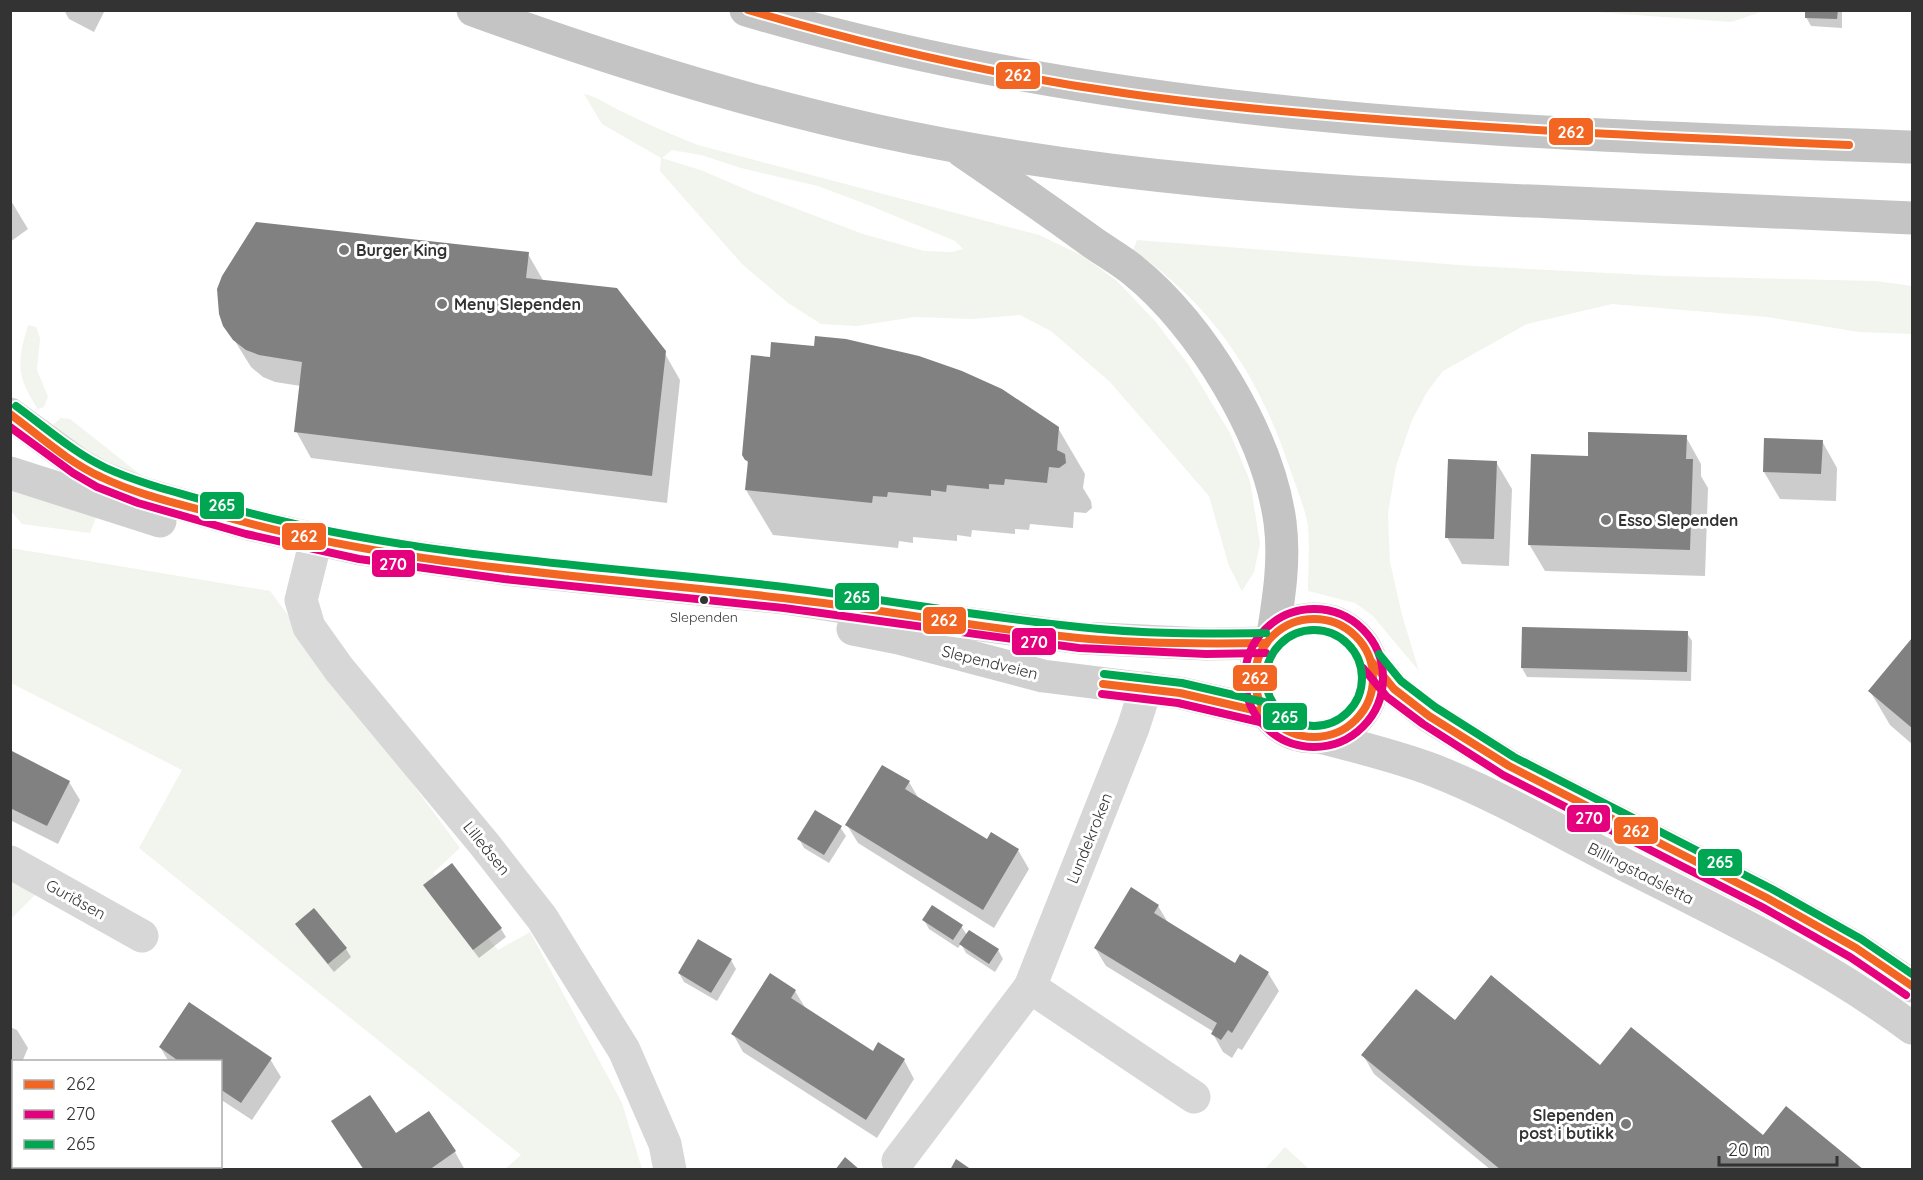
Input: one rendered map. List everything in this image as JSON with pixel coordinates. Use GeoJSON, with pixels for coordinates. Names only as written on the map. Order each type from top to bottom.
{"type":"FeatureCollection","features":[{"type":"Feature","properties":{"kind":"highway"},"geometry":{"type":"LineString","coordinates":[[474,10],[608,57],[740,97],[875,130],[1036,159],[1213,182],[1421,197],[1903,222]]}},
{"type":"Feature","properties":{"kind":"highway"},"geometry":{"type":"LineString","coordinates":[[746,10],[808,29],[984,70],[1212,105],[1492,128],[1912,147]]}},
{"type":"Feature","properties":{"kind":"highway"},"geometry":{"type":"LineString","coordinates":[[953,145],[1134,271],[1178,314],[1210,357],[1248,423],[1274,491],[1280,523],[1282,560],[1280,591],[1269,639]]}},
{"type":"Feature","properties":{"kind":"main road","name":"Slependveien"},"geometry":{"type":"LineString","coordinates":[[10,414],[78,464],[101,477],[172,503],[248,524],[356,569],[462,583],[766,615],[899,638],[1043,676],[1146,688],[1207,698],[1266,713]]}},
{"type":"Feature","properties":{"kind":"main road","name":"Slependveien"},"geometry":{"type":"LineString","coordinates":[[10,473],[180,527],[314,551],[430,559],[785,598],[1080,638],[1206,644],[1269,639]]}},
{"type":"Feature","properties":{"kind":"main road"},"geometry":{"type":"LineString","coordinates":[[1371,661],[1373,681],[1369,702],[1357,719],[1340,732],[1320,737],[1300,736],[1281,727],[1259,704],[1255,686],[1260,652],[1269,639],[1290,624],[1309,619],[1329,621],[1347,629],[1362,643],[1371,661],[1394,689],[1429,716],[1509,766],[1767,898],[1856,948],[1912,986]]}},
{"type":"Feature","properties":{"kind":"main road","name":"Billingstadsletta"},"geometry":{"type":"LineString","coordinates":[[1320,737],[1436,771],[1490,796],[1754,930],[1837,977],[1912,1028]]}},
{"type":"Feature","properties":{"kind":"street","name":"Lilleåsen"},"geometry":{"type":"LineString","coordinates":[[314,551],[301,600],[309,627],[339,669],[485,844],[542,918],[624,1050],[665,1144],[670,1170]]}},
{"type":"Feature","properties":{"kind":"street","name":"Lundekroken"},"geometry":{"type":"LineString","coordinates":[[898,1161],[1030,987],[1133,728],[1146,688]]}},
{"type":"Feature","properties":{"kind":"street","name":"Guriåsen"},"geometry":{"type":"LineString","coordinates":[[10,862],[142,936]]}},
{"type":"Feature","properties":{"kind":"street"},"geometry":{"type":"LineString","coordinates":[[1030,987],[1194,1097]]}},
{"type":"Feature","properties":{"kind":"shaded area"},"geometry":{"type":"Polygon","coordinates":[[[1582,11],[1764,11],[1731,22],[1582,11]]]}},
{"type":"Feature","properties":{"kind":"shaded area"},"geometry":{"type":"Polygon","coordinates":[[[584,94],[698,145],[1039,235],[1081,255],[1117,281],[1155,321],[1188,364],[1230,433],[1250,481],[1260,544],[1254,572],[1242,591],[1229,566],[1209,496],[1110,382],[1051,331],[1020,315],[972,319],[915,317],[857,326],[821,324],[788,303],[742,264],[660,171],[661,158],[602,124],[584,94]],[[672,150],[662,158],[703,171],[863,234],[924,251],[952,252],[963,249],[955,241],[818,186],[741,168],[701,155],[672,150]]]}},
{"type":"Feature","properties":{"kind":"shaded area"},"geometry":{"type":"Polygon","coordinates":[[[1137,240],[1472,266],[1666,276],[1875,281],[1912,286],[1912,334],[1859,332],[1767,317],[1612,304],[1527,324],[1443,371],[1427,392],[1412,420],[1396,466],[1388,513],[1390,562],[1402,615],[1419,671],[1372,615],[1355,603],[1308,591],[1307,519],[1278,435],[1264,404],[1230,346],[1210,320],[1162,272],[1133,250],[1137,240]]]}},
{"type":"Feature","properties":{"kind":"shaded area"},"geometry":{"type":"Polygon","coordinates":[[[28,325],[36,327],[40,338],[37,370],[48,397],[44,407],[38,409],[22,378],[22,349],[28,325]]]}},
{"type":"Feature","properties":{"kind":"shaded area"},"geometry":{"type":"Polygon","coordinates":[[[61,418],[70,419],[151,483],[111,466],[87,452],[53,425],[61,418]]]}},
{"type":"Feature","properties":{"kind":"shaded area"},"geometry":{"type":"Polygon","coordinates":[[[11,489],[96,517],[90,533],[22,524],[11,511],[11,489]]]}},
{"type":"Feature","properties":{"kind":"shaded area"},"geometry":{"type":"Polygon","coordinates":[[[10,548],[270,591],[460,848],[433,873],[498,950],[530,932],[622,1103],[642,1169],[505,1169],[521,1155],[139,848],[182,770],[11,683],[10,548]]]}},
{"type":"Feature","properties":{"kind":"shaded area"},"geometry":{"type":"Polygon","coordinates":[[[11,879],[38,892],[11,919],[11,879]]]}},
{"type":"Feature","properties":{"kind":"shaded area"},"geometry":{"type":"Polygon","coordinates":[[[1285,1147],[1309,1169],[1265,1169],[1285,1147]]]}},
{"type":"Feature","properties":{"kind":"building"},"geometry":{"type":"Polygon","coordinates":[[[1805,10],[1838,10],[1837,19],[1805,18],[1805,10]]]}},
{"type":"Feature","properties":{"kind":"building"},"geometry":{"type":"Polygon","coordinates":[[[256,222],[529,252],[526,278],[617,288],[666,351],[652,476],[294,432],[302,362],[259,355],[246,350],[233,340],[223,326],[219,314],[217,289],[222,276],[256,222]]]}},
{"type":"Feature","properties":{"kind":"building"},"geometry":{"type":"Polygon","coordinates":[[[815,336],[846,339],[919,356],[962,371],[1002,389],[1059,427],[1057,450],[1065,454],[1066,463],[1059,468],[1049,467],[1047,483],[1005,479],[1004,485],[989,484],[989,489],[947,485],[946,492],[931,490],[931,496],[888,492],[887,497],[873,496],[872,503],[745,490],[748,461],[742,455],[751,355],[770,357],[771,342],[814,346],[815,336]]]}},
{"type":"Feature","properties":{"kind":"building"},"geometry":{"type":"Polygon","coordinates":[[[1588,432],[1687,435],[1686,459],[1693,459],[1690,550],[1528,545],[1531,454],[1588,456],[1588,432]]]}},
{"type":"Feature","properties":{"kind":"building"},"geometry":{"type":"Polygon","coordinates":[[[1764,438],[1823,440],[1821,474],[1763,472],[1764,438]]]}},
{"type":"Feature","properties":{"kind":"building"},"geometry":{"type":"Polygon","coordinates":[[[1448,459],[1497,461],[1494,539],[1445,538],[1448,459]]]}},
{"type":"Feature","properties":{"kind":"building"},"geometry":{"type":"Polygon","coordinates":[[[1522,627],[1688,631],[1687,672],[1521,668],[1522,627]]]}},
{"type":"Feature","properties":{"kind":"building"},"geometry":{"type":"Polygon","coordinates":[[[1912,638],[1912,728],[1868,691],[1912,638]]]}},
{"type":"Feature","properties":{"kind":"building"},"geometry":{"type":"Polygon","coordinates":[[[10,750],[70,781],[47,826],[10,808],[10,750]]]}},
{"type":"Feature","properties":{"kind":"building"},"geometry":{"type":"Polygon","coordinates":[[[882,765],[910,781],[905,789],[987,839],[991,832],[1019,849],[983,910],[845,825],[882,765]]]}},
{"type":"Feature","properties":{"kind":"building"},"geometry":{"type":"Polygon","coordinates":[[[815,810],[842,826],[824,855],[797,839],[815,810]]]}},
{"type":"Feature","properties":{"kind":"building"},"geometry":{"type":"Polygon","coordinates":[[[452,863],[502,928],[473,950],[423,885],[452,863]]]}},
{"type":"Feature","properties":{"kind":"building"},"geometry":{"type":"Polygon","coordinates":[[[1131,887],[1159,905],[1154,913],[1235,963],[1240,954],[1269,972],[1232,1033],[1228,1030],[1221,1040],[1211,1034],[1217,1023],[1094,948],[1131,887]]]}},
{"type":"Feature","properties":{"kind":"building"},"geometry":{"type":"Polygon","coordinates":[[[932,905],[963,925],[953,940],[922,920],[932,905]]]}},
{"type":"Feature","properties":{"kind":"building"},"geometry":{"type":"Polygon","coordinates":[[[314,908],[347,948],[328,964],[295,924],[314,908]]]}},
{"type":"Feature","properties":{"kind":"building"},"geometry":{"type":"Polygon","coordinates":[[[969,930],[999,949],[989,964],[959,944],[969,930]]]}},
{"type":"Feature","properties":{"kind":"building"},"geometry":{"type":"Polygon","coordinates":[[[698,939],[732,959],[711,993],[678,973],[698,939]]]}},
{"type":"Feature","properties":{"kind":"building"},"geometry":{"type":"Polygon","coordinates":[[[770,973],[796,990],[791,998],[873,1051],[878,1042],[905,1059],[866,1120],[731,1034],[770,973]]]}},
{"type":"Feature","properties":{"kind":"building"},"geometry":{"type":"Polygon","coordinates":[[[1491,975],[1600,1065],[1631,1027],[1763,1135],[1786,1106],[1864,1170],[1501,1170],[1361,1055],[1416,989],[1455,1020],[1491,975]]]}},
{"type":"Feature","properties":{"kind":"building"},"geometry":{"type":"Polygon","coordinates":[[[189,1002],[272,1058],[241,1103],[222,1090],[222,1060],[177,1060],[159,1047],[189,1002]]]}},
{"type":"Feature","properties":{"kind":"building"},"geometry":{"type":"Polygon","coordinates":[[[12,1092],[12,1138],[10,1137],[12,1092]]]}},
{"type":"Feature","properties":{"kind":"building"},"geometry":{"type":"Polygon","coordinates":[[[370,1095],[396,1133],[429,1111],[456,1151],[429,1170],[364,1170],[331,1121],[370,1095]]]}},
{"type":"Feature","properties":{"kind":"building"},"geometry":{"type":"Polygon","coordinates":[[[845,1157],[860,1170],[835,1170],[845,1157]]]}},
{"type":"Feature","properties":{"kind":"building"},"geometry":{"type":"Polygon","coordinates":[[[956,1159],[972,1170],[950,1170],[956,1159]]]}},
{"type":"Feature","properties":{"kind":"building"},"geometry":{"type":"Polygon","coordinates":[[[36,1168],[159,1169],[35,1170],[36,1168]]]}},
{"type":"Feature","properties":{"kind":"transit line","name":"262"},"geometry":{"type":"LineString","coordinates":[[748,10],[937,59],[1081,87],[1188,102],[1484,127],[1849,145]]}},
{"type":"Feature","properties":{"kind":"transit line","name":"265"},"geometry":{"type":"LineString","coordinates":[[16,406],[83,455],[119,474],[217,504],[357,537],[499,557],[784,587],[1079,627],[1172,633],[1266,633]]}},
{"type":"Feature","properties":{"kind":"transit line","name":"262"},"geometry":{"type":"LineString","coordinates":[[10,414],[77,464],[128,488],[170,502],[282,532],[352,546],[495,568],[819,602],[1078,638],[1172,643],[1266,643]]}},
{"type":"Feature","properties":{"kind":"transit line","name":"270"},"geometry":{"type":"LineString","coordinates":[[10,427],[73,473],[97,487],[138,503],[246,534],[359,559],[504,579],[784,608],[1079,648],[1206,654],[1266,653]]}},
{"type":"Feature","properties":{"kind":"transit line","name":"270"},"geometry":{"type":"LineString","coordinates":[[1314,609],[1341,614],[1353,620],[1363,629],[1372,639],[1378,651],[1383,678],[1378,705],[1372,717],[1363,727],[1353,736],[1341,742],[1314,747],[1287,742],[1275,736],[1265,727],[1256,717],[1250,705],[1245,678],[1250,651],[1256,639],[1265,629],[1275,620],[1287,614],[1314,609]]}},
{"type":"Feature","properties":{"kind":"transit line","name":"262"},"geometry":{"type":"LineString","coordinates":[[1314,619],[1337,624],[1356,636],[1368,655],[1373,678],[1368,701],[1356,720],[1337,732],[1314,737],[1291,732],[1272,720],[1260,701],[1255,678],[1260,655],[1272,636],[1291,624],[1314,619]]}},
{"type":"Feature","properties":{"kind":"transit line","name":"265"},"geometry":{"type":"LineString","coordinates":[[1314,630],[1333,633],[1348,644],[1359,659],[1362,678],[1359,697],[1348,712],[1333,723],[1314,726],[1295,723],[1280,712],[1269,697],[1266,678],[1269,659],[1280,644],[1295,633],[1314,630]]}},
{"type":"Feature","properties":{"kind":"transit line","name":"265"},"geometry":{"type":"LineString","coordinates":[[1379,654],[1401,681],[1435,707],[1514,757],[1772,889],[1861,939],[1912,974]]}},
{"type":"Feature","properties":{"kind":"transit line","name":"262"},"geometry":{"type":"LineString","coordinates":[[1371,661],[1394,689],[1429,716],[1509,766],[1767,898],[1856,948],[1912,986]]}},
{"type":"Feature","properties":{"kind":"transit line","name":"270"},"geometry":{"type":"LineString","coordinates":[[1363,668],[1387,697],[1423,724],[1503,775],[1762,907],[1850,957],[1906,995]]}},
{"type":"Feature","properties":{"kind":"transit line","name":"265"},"geometry":{"type":"LineString","coordinates":[[1104,674],[1182,683],[1268,703]]}},
{"type":"Feature","properties":{"kind":"transit line","name":"262"},"geometry":{"type":"LineString","coordinates":[[1103,684],[1180,693],[1266,713]]}},
{"type":"Feature","properties":{"kind":"transit line","name":"270"},"geometry":{"type":"LineString","coordinates":[[1102,694],[1178,703],[1264,723]]}},
{"type":"Feature","properties":{"kind":"place","name":"Burger King"},"geometry":{"type":"Point","coordinates":[344,250]}},
{"type":"Feature","properties":{"kind":"place","name":"Meny Slependen"},"geometry":{"type":"Point","coordinates":[442,304]}},
{"type":"Feature","properties":{"kind":"place","name":"Esso Slependen"},"geometry":{"type":"Point","coordinates":[1606,520]}},
{"type":"Feature","properties":{"kind":"place","name":"Slependen"},"geometry":{"type":"Point","coordinates":[704,600]}},
{"type":"Feature","properties":{"kind":"place","name":"Slependen post i butikk"},"geometry":{"type":"Point","coordinates":[1626,1124]}}]}
